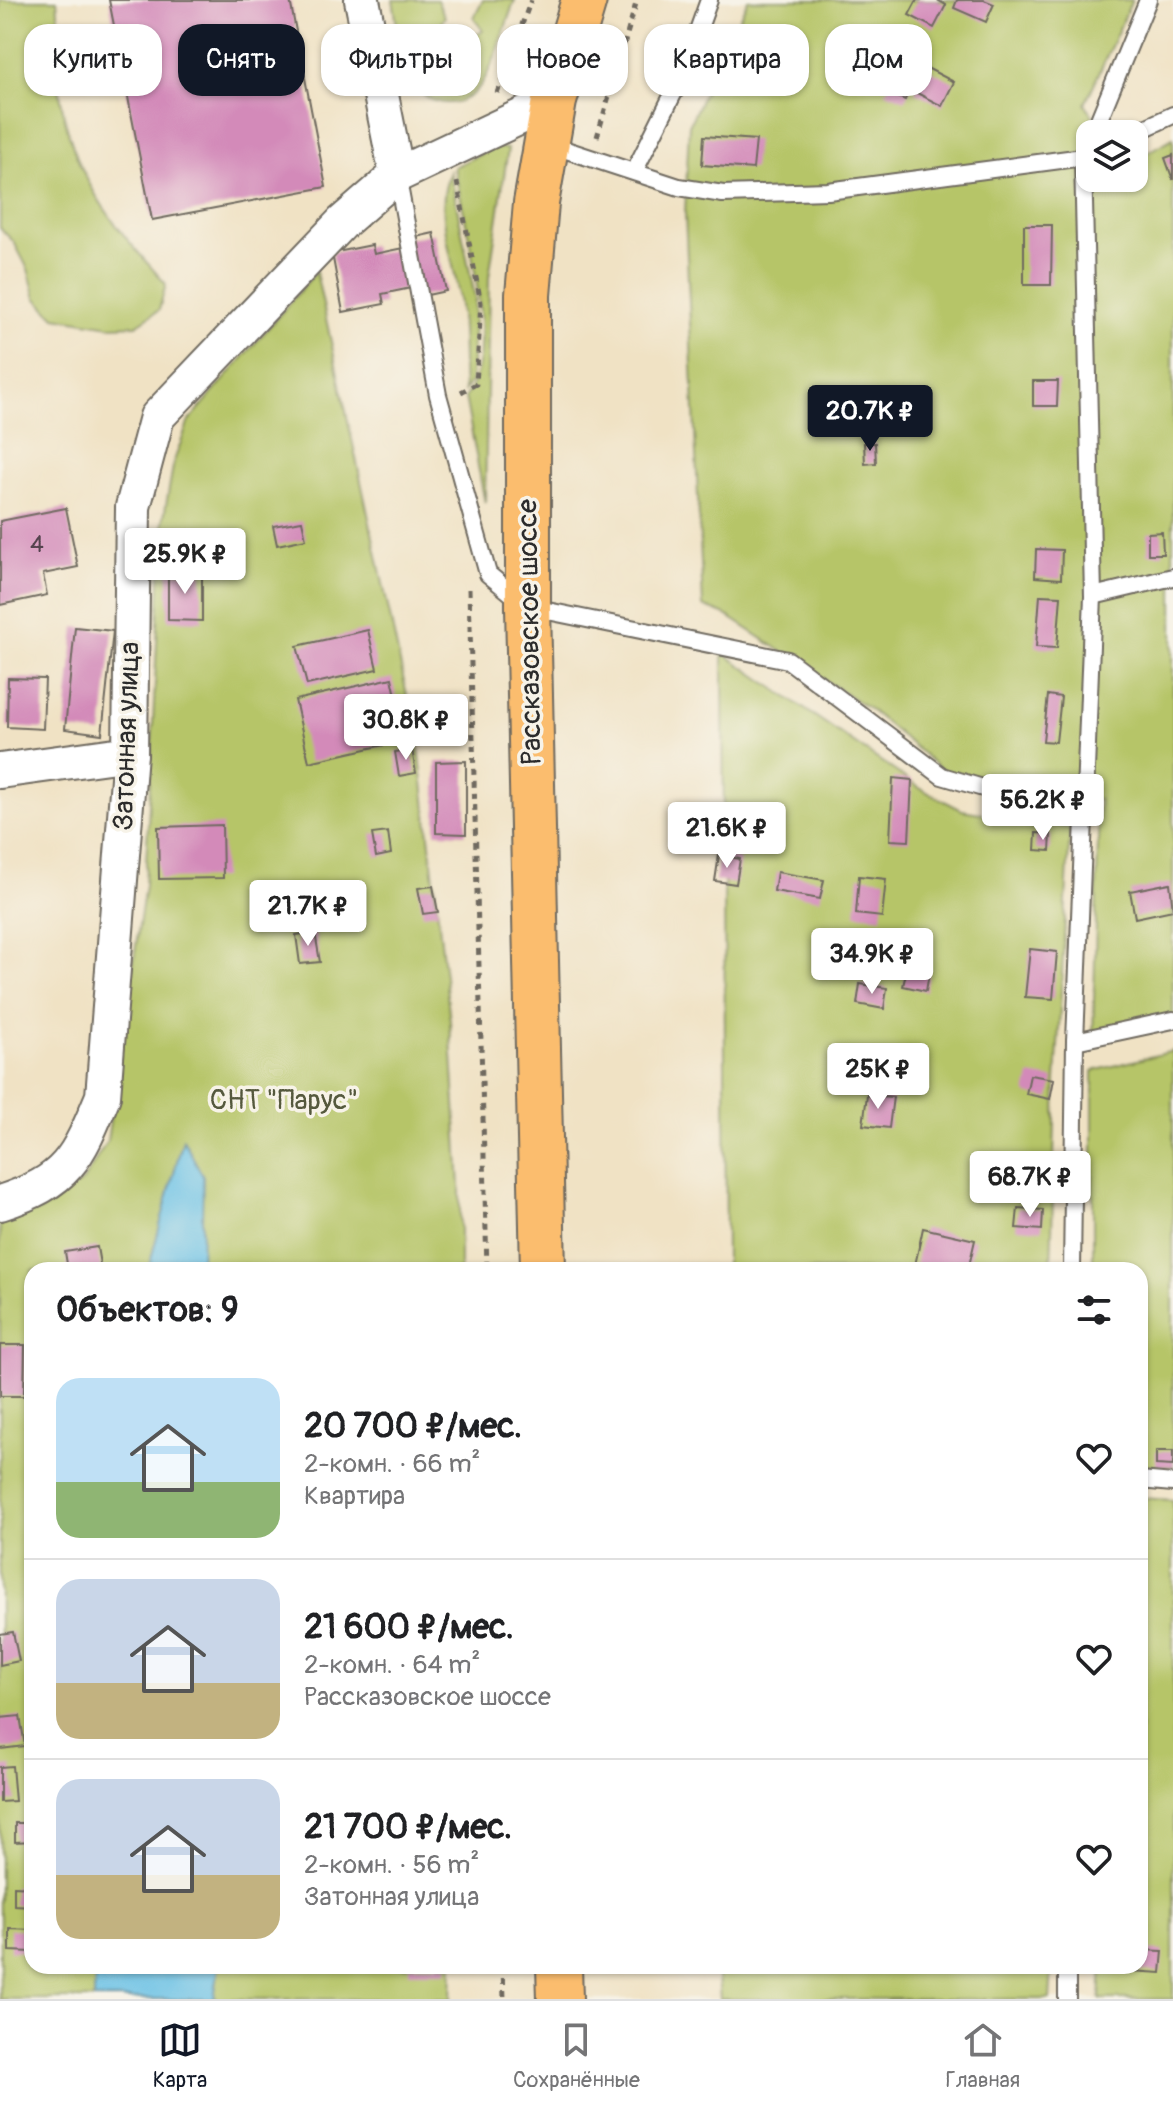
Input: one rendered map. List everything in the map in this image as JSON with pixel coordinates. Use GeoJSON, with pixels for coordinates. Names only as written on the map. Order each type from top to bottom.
{"type":"FeatureCollection","features":[{"type":"Feature","properties":{"kind":"main road","name":"Рассказовское шоссе"},"geometry":{"type":"LineString","coordinates":[[543,1262],[528,607],[528,295],[536,203],[554,101],[584,0]]}},
{"type":"Feature","properties":{"kind":"main road"},"geometry":{"type":"LineString","coordinates":[[559,1974],[560,1999]]}},
{"type":"Feature","properties":{"kind":"street"},"geometry":{"type":"LineString","coordinates":[[362,0],[397,175]]}},
{"type":"Feature","properties":{"kind":"street","name":"Затонная улица"},"geometry":{"type":"LineString","coordinates":[[0,1203],[52,1182],[70,1164],[84,1142],[103,1096],[130,753],[133,507],[157,417],[343,222],[397,175],[554,101]]}},
{"type":"Feature","properties":{"kind":"street"},"geometry":{"type":"LineString","coordinates":[[0,771],[130,753]]}},
{"type":"Feature","properties":{"kind":"lane"},"geometry":{"type":"LineString","coordinates":[[635,170],[681,78],[709,0]]}},
{"type":"Feature","properties":{"kind":"lane"},"geometry":{"type":"LineString","coordinates":[[1099,120],[1148,0]]}},
{"type":"Feature","properties":{"kind":"lane"},"geometry":{"type":"LineString","coordinates":[[1148,127],[1173,115]]}},
{"type":"Feature","properties":{"kind":"lane"},"geometry":{"type":"LineString","coordinates":[[546,144],[635,170],[679,187],[723,194],[828,191],[1076,152]]}},
{"type":"Feature","properties":{"kind":"lane"},"geometry":{"type":"LineString","coordinates":[[397,175],[438,395],[488,574],[528,607],[788,660],[942,776],[1082,817]]}},
{"type":"Feature","properties":{"kind":"lane"},"geometry":{"type":"LineString","coordinates":[[1072,1262],[1082,817],[1093,596],[1088,192]]}},
{"type":"Feature","properties":{"kind":"lane"},"geometry":{"type":"LineString","coordinates":[[1093,596],[1173,577]]}},
{"type":"Feature","properties":{"kind":"lane"},"geometry":{"type":"LineString","coordinates":[[1075,1041],[1173,1020]]}},
{"type":"Feature","properties":{"kind":"lane"},"geometry":{"type":"LineString","coordinates":[[1148,1481],[1173,1483]]}},
{"type":"Feature","properties":{"kind":"lane"},"geometry":{"type":"LineString","coordinates":[[1067,1974],[1067,1999]]}},
{"type":"Feature","properties":{"kind":"path"},"geometry":{"type":"LineString","coordinates":[[458,394],[476,384],[481,303],[454,167],[482,134],[531,0]]}},
{"type":"Feature","properties":{"kind":"path"},"geometry":{"type":"LineString","coordinates":[[591,157],[637,0]]}},
{"type":"Feature","properties":{"kind":"path"},"geometry":{"type":"LineString","coordinates":[[469,579],[487,1262]]}},
{"type":"Feature","properties":{"kind":"path"},"geometry":{"type":"LineString","coordinates":[[503,1974],[504,1999]]}},
{"type":"Feature","properties":{"kind":"green space"},"geometry":{"type":"Polygon","coordinates":[[[0,0],[57,0],[58,24],[24,24],[24,96],[61,96],[65,122],[84,174],[112,219],[166,284],[159,310],[136,325],[110,326],[55,317],[36,298],[28,269],[14,242],[0,228],[0,0]]]}},
{"type":"Feature","properties":{"kind":"green space"},"geometry":{"type":"Polygon","coordinates":[[[393,0],[437,0],[445,17],[439,24],[397,24],[393,0]]]}},
{"type":"Feature","properties":{"kind":"green space"},"geometry":{"type":"Polygon","coordinates":[[[483,0],[515,0],[506,24],[497,24],[497,49],[481,84],[483,31],[474,18],[483,0]]]}},
{"type":"Feature","properties":{"kind":"green space"},"geometry":{"type":"Polygon","coordinates":[[[748,0],[1132,0],[1085,104],[1096,120],[1076,120],[1076,192],[1148,192],[1148,152],[1173,138],[1173,1022],[1093,1040],[1099,800],[959,784],[868,708],[726,615],[703,606],[685,214],[689,125],[703,96],[809,96],[809,24],[737,24],[748,0]]]}},
{"type":"Feature","properties":{"kind":"green space"},"geometry":{"type":"Polygon","coordinates":[[[426,96],[469,96],[449,103],[426,96]]]}},
{"type":"Feature","properties":{"kind":"green space"},"geometry":{"type":"Polygon","coordinates":[[[495,147],[508,149],[489,277],[485,503],[465,397],[475,377],[480,350],[477,286],[454,167],[495,147]]]}},
{"type":"Feature","properties":{"kind":"green space"},"geometry":{"type":"Polygon","coordinates":[[[450,172],[475,298],[471,381],[464,391],[461,310],[444,218],[445,187],[450,172]]]}},
{"type":"Feature","properties":{"kind":"green space","name":"СНТ \"Парус\""},"geometry":{"type":"Polygon","coordinates":[[[316,272],[420,756],[450,1021],[460,1186],[460,1262],[24,1262],[24,1974],[452,1974],[451,1999],[0,1999],[0,1223],[42,1210],[83,1181],[107,1141],[145,885],[163,522],[174,461],[189,421],[316,272]]]}},
{"type":"Feature","properties":{"kind":"green space"},"geometry":{"type":"Polygon","coordinates":[[[723,653],[921,789],[962,810],[1070,828],[1056,1081],[1051,1262],[726,1262],[723,653]]]}},
{"type":"Feature","properties":{"kind":"green space"},"geometry":{"type":"Polygon","coordinates":[[[1173,1051],[1173,1467],[1148,1465],[1148,1262],[1093,1262],[1093,1071],[1173,1051]]]}},
{"type":"Feature","properties":{"kind":"green space"},"geometry":{"type":"Polygon","coordinates":[[[1148,1498],[1173,1500],[1173,1999],[1100,1999],[1102,1974],[1148,1974],[1148,1498]]]}},
{"type":"Feature","properties":{"kind":"green space"},"geometry":{"type":"Polygon","coordinates":[[[718,1974],[1052,1974],[1050,1999],[720,1999],[718,1974]]]}},
{"type":"Feature","properties":{"kind":"water"},"geometry":{"type":"Polygon","coordinates":[[[183,1139],[203,1176],[201,1262],[150,1262],[183,1139]]]}},
{"type":"Feature","properties":{"kind":"water"},"geometry":{"type":"Polygon","coordinates":[[[95,1974],[218,1974],[214,1999],[94,1999],[95,1974]]]}},
{"type":"Feature","properties":{"kind":"building"},"geometry":{"type":"Polygon","coordinates":[[[109,0],[290,0],[295,24],[178,24],[178,96],[305,96],[305,78],[326,187],[152,220],[128,96],[162,96],[162,24],[114,24],[109,0]]]}},
{"type":"Feature","properties":{"kind":"building"},"geometry":{"type":"Polygon","coordinates":[[[917,0],[937,0],[946,5],[934,28],[932,24],[909,15],[917,0]]]}},
{"type":"Feature","properties":{"kind":"building"},"geometry":{"type":"Polygon","coordinates":[[[957,0],[984,0],[994,4],[986,22],[954,8],[957,0]]]}},
{"type":"Feature","properties":{"kind":"building"},"geometry":{"type":"Polygon","coordinates":[[[932,71],[954,82],[942,106],[923,96],[932,96],[932,71]]]}},
{"type":"Feature","properties":{"kind":"building"},"geometry":{"type":"Polygon","coordinates":[[[704,136],[756,140],[753,169],[702,165],[704,136]]]}},
{"type":"Feature","properties":{"kind":"building"},"geometry":{"type":"Polygon","coordinates":[[[1173,155],[1173,180],[1165,158],[1173,155]]]}},
{"type":"Feature","properties":{"kind":"building"},"geometry":{"type":"Polygon","coordinates":[[[1024,225],[1052,225],[1051,285],[1024,285],[1024,225]]]}},
{"type":"Feature","properties":{"kind":"building"},"geometry":{"type":"Polygon","coordinates":[[[434,233],[446,291],[418,297],[416,287],[382,294],[384,304],[343,312],[332,253],[372,245],[374,254],[408,247],[407,239],[434,233]]]}},
{"type":"Feature","properties":{"kind":"building"},"geometry":{"type":"Polygon","coordinates":[[[1033,381],[1058,381],[1057,406],[1033,406],[1033,381]]]}},
{"type":"Feature","properties":{"kind":"building"},"geometry":{"type":"Polygon","coordinates":[[[864,443],[875,443],[876,463],[865,464],[864,443]]]}},
{"type":"Feature","properties":{"kind":"building"},"geometry":{"type":"Polygon","coordinates":[[[66,508],[78,567],[43,574],[47,595],[0,605],[0,521],[66,508]]]}},
{"type":"Feature","properties":{"kind":"building"},"geometry":{"type":"Polygon","coordinates":[[[302,521],[306,539],[277,545],[273,526],[302,521]]]}},
{"type":"Feature","properties":{"kind":"building"},"geometry":{"type":"Polygon","coordinates":[[[1162,532],[1163,554],[1148,554],[1148,533],[1162,532]]]}},
{"type":"Feature","properties":{"kind":"building"},"geometry":{"type":"Polygon","coordinates":[[[1036,549],[1062,550],[1061,579],[1035,577],[1036,549]]]}},
{"type":"Feature","properties":{"kind":"building"},"geometry":{"type":"Polygon","coordinates":[[[168,572],[202,573],[202,621],[168,620],[168,572]]]}},
{"type":"Feature","properties":{"kind":"building"},"geometry":{"type":"Polygon","coordinates":[[[1040,595],[1061,596],[1057,648],[1036,647],[1040,595]]]}},
{"type":"Feature","properties":{"kind":"building"},"geometry":{"type":"Polygon","coordinates":[[[75,627],[113,631],[102,734],[65,729],[75,627]]]}},
{"type":"Feature","properties":{"kind":"building"},"geometry":{"type":"Polygon","coordinates":[[[368,630],[377,669],[307,685],[297,646],[368,630]]]}},
{"type":"Feature","properties":{"kind":"building"},"geometry":{"type":"Polygon","coordinates":[[[8,678],[45,679],[43,729],[7,727],[8,678]]]}},
{"type":"Feature","properties":{"kind":"building"},"geometry":{"type":"Polygon","coordinates":[[[392,678],[406,740],[309,762],[295,700],[392,678]]]}},
{"type":"Feature","properties":{"kind":"building"},"geometry":{"type":"Polygon","coordinates":[[[1048,695],[1061,697],[1056,742],[1043,741],[1048,695]]]}},
{"type":"Feature","properties":{"kind":"building"},"geometry":{"type":"Polygon","coordinates":[[[412,749],[416,773],[399,776],[395,752],[412,749]]]}},
{"type":"Feature","properties":{"kind":"building"},"geometry":{"type":"Polygon","coordinates":[[[466,761],[466,834],[436,833],[436,762],[466,761]]]}},
{"type":"Feature","properties":{"kind":"building"},"geometry":{"type":"Polygon","coordinates":[[[893,778],[912,780],[909,841],[890,840],[893,778]]]}},
{"type":"Feature","properties":{"kind":"building"},"geometry":{"type":"Polygon","coordinates":[[[222,825],[223,878],[159,879],[158,827],[222,825]]]}},
{"type":"Feature","properties":{"kind":"building"},"geometry":{"type":"Polygon","coordinates":[[[388,832],[391,854],[376,857],[372,834],[388,832]]]}},
{"type":"Feature","properties":{"kind":"building"},"geometry":{"type":"Polygon","coordinates":[[[1036,833],[1051,834],[1050,851],[1035,850],[1036,833]]]}},
{"type":"Feature","properties":{"kind":"building"},"geometry":{"type":"Polygon","coordinates":[[[719,855],[740,859],[736,884],[715,881],[719,855]]]}},
{"type":"Feature","properties":{"kind":"building"},"geometry":{"type":"Polygon","coordinates":[[[777,872],[824,880],[820,899],[774,891],[777,872]]]}},
{"type":"Feature","properties":{"kind":"building"},"geometry":{"type":"Polygon","coordinates":[[[859,876],[886,879],[882,917],[856,914],[859,876]]]}},
{"type":"Feature","properties":{"kind":"building"},"geometry":{"type":"Polygon","coordinates":[[[1170,883],[1173,910],[1135,918],[1130,891],[1170,883]]]}},
{"type":"Feature","properties":{"kind":"building"},"geometry":{"type":"Polygon","coordinates":[[[433,886],[438,912],[423,914],[418,888],[433,886]]]}},
{"type":"Feature","properties":{"kind":"building"},"geometry":{"type":"Polygon","coordinates":[[[315,932],[320,962],[300,964],[296,935],[315,932]]]}},
{"type":"Feature","properties":{"kind":"building"},"geometry":{"type":"Polygon","coordinates":[[[1030,949],[1057,952],[1053,999],[1025,997],[1030,949]]]}},
{"type":"Feature","properties":{"kind":"building"},"geometry":{"type":"Polygon","coordinates":[[[907,969],[929,974],[926,991],[903,986],[907,969]]]}},
{"type":"Feature","properties":{"kind":"building"},"geometry":{"type":"Polygon","coordinates":[[[860,984],[887,988],[884,1009],[857,1004],[860,984]]]}},
{"type":"Feature","properties":{"kind":"building"},"geometry":{"type":"Polygon","coordinates":[[[1030,1075],[1054,1079],[1050,1099],[1026,1094],[1030,1075]]]}},
{"type":"Feature","properties":{"kind":"building"},"geometry":{"type":"Polygon","coordinates":[[[867,1095],[893,1097],[889,1128],[863,1125],[867,1095]]]}},
{"type":"Feature","properties":{"kind":"building"},"geometry":{"type":"Polygon","coordinates":[[[1018,1208],[1043,1210],[1042,1230],[1016,1228],[1018,1208]]]}},
{"type":"Feature","properties":{"kind":"building"},"geometry":{"type":"Polygon","coordinates":[[[923,1228],[975,1240],[970,1262],[916,1262],[923,1228]]]}},
{"type":"Feature","properties":{"kind":"building"},"geometry":{"type":"Polygon","coordinates":[[[97,1247],[100,1262],[67,1262],[65,1252],[97,1247]]]}},
{"type":"Feature","properties":{"kind":"building"},"geometry":{"type":"Polygon","coordinates":[[[0,1345],[24,1345],[24,1396],[0,1396],[0,1345]]]}},
{"type":"Feature","properties":{"kind":"building"},"geometry":{"type":"Polygon","coordinates":[[[1156,1451],[1173,1451],[1173,1466],[1156,1465],[1156,1451]]]}},
{"type":"Feature","properties":{"kind":"building"},"geometry":{"type":"Polygon","coordinates":[[[13,1632],[19,1661],[0,1665],[0,1634],[13,1632]]]}},
{"type":"Feature","properties":{"kind":"building"},"geometry":{"type":"Polygon","coordinates":[[[20,1716],[24,1746],[0,1749],[0,1718],[20,1716]]]}},
{"type":"Feature","properties":{"kind":"building"},"geometry":{"type":"Polygon","coordinates":[[[12,1766],[15,1801],[0,1802],[0,1767],[12,1766]]]}},
{"type":"Feature","properties":{"kind":"building"},"geometry":{"type":"Polygon","coordinates":[[[15,1823],[24,1823],[24,1841],[15,1842],[15,1823]]]}},
{"type":"Feature","properties":{"kind":"building"},"geometry":{"type":"Polygon","coordinates":[[[14,1886],[24,1887],[24,1906],[14,1905],[14,1886]]]}},
{"type":"Feature","properties":{"kind":"building"},"geometry":{"type":"Polygon","coordinates":[[[10,1929],[24,1930],[24,1952],[10,1951],[10,1929]]]}},
{"type":"Feature","properties":{"kind":"building"},"geometry":{"type":"Polygon","coordinates":[[[1148,1950],[1163,1951],[1161,1973],[1148,1972],[1148,1950]]]}}]}
